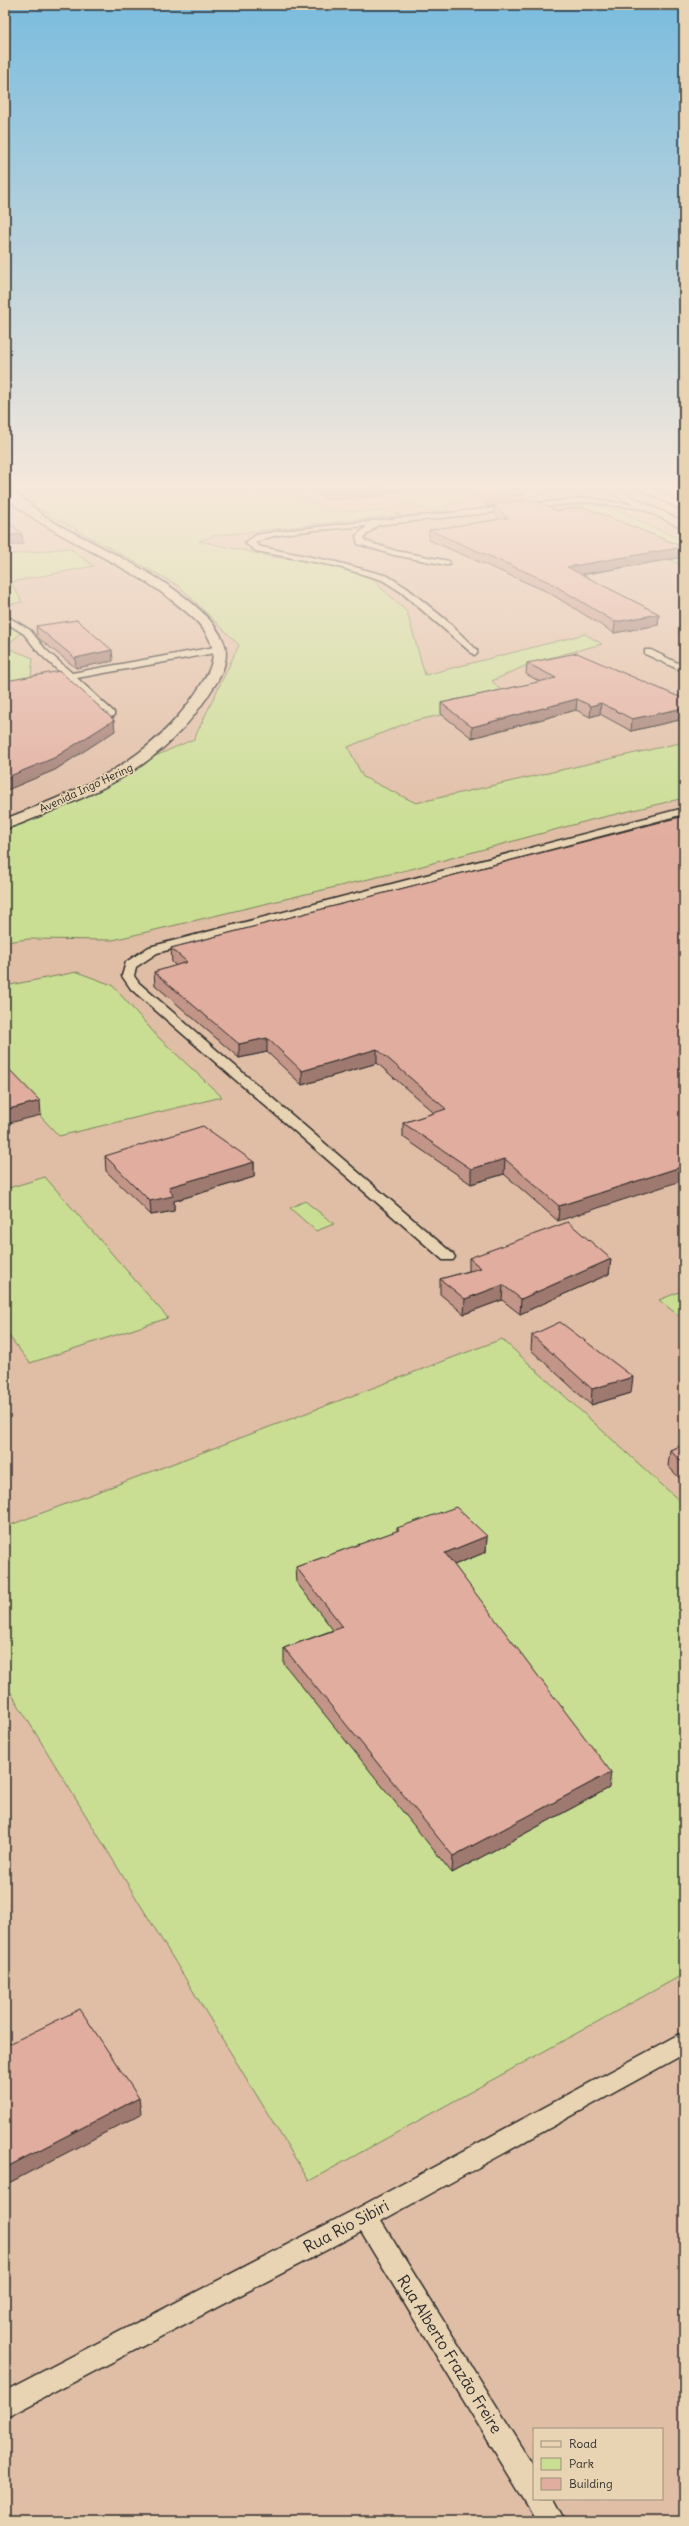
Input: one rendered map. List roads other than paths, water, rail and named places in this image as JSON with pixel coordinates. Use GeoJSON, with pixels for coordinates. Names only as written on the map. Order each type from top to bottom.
{"type":"FeatureCollection","features":[{"type":"Feature","properties":{"kind":"main road"},"geometry":{"type":"LineString","coordinates":[[182,603],[212,633],[220,649]]}},
{"type":"Feature","properties":{"kind":"main road","name":"Avenida Ingo Hering"},"geometry":{"type":"LineString","coordinates":[[5,824],[118,774],[143,760],[157,749],[179,729],[199,702],[216,671],[220,649]]}},
{"type":"Feature","properties":{"kind":"lane"},"geometry":{"type":"LineString","coordinates":[[420,603],[443,622],[474,652]]}},
{"type":"Feature","properties":{"kind":"lane"},"geometry":{"type":"LineString","coordinates":[[5,618],[27,632],[43,652],[111,714]]}},
{"type":"Feature","properties":{"kind":"lane"},"geometry":{"type":"LineString","coordinates":[[5,688],[69,675],[220,649]]}},
{"type":"Feature","properties":{"kind":"lane"},"geometry":{"type":"LineString","coordinates":[[648,652],[684,669]]}},
{"type":"Feature","properties":{"kind":"lane"},"geometry":{"type":"LineString","coordinates":[[448,1257],[136,986],[128,976],[130,965],[153,950],[205,934],[684,811]]}},
{"type":"Feature","properties":{"kind":"lane","name":"Rua Rio Sibiri"},"geometry":{"type":"LineString","coordinates":[[5,2404],[366,2217],[684,2042]]}},
{"type":"Feature","properties":{"kind":"lane","name":"Rua Alberto Frazão Freire"},"geometry":{"type":"LineString","coordinates":[[366,2217],[533,2489]]}},
{"type":"Feature","properties":{"kind":"lane"},"geometry":{"type":"LineString","coordinates":[[540,2500],[552,2521]]}}]}
